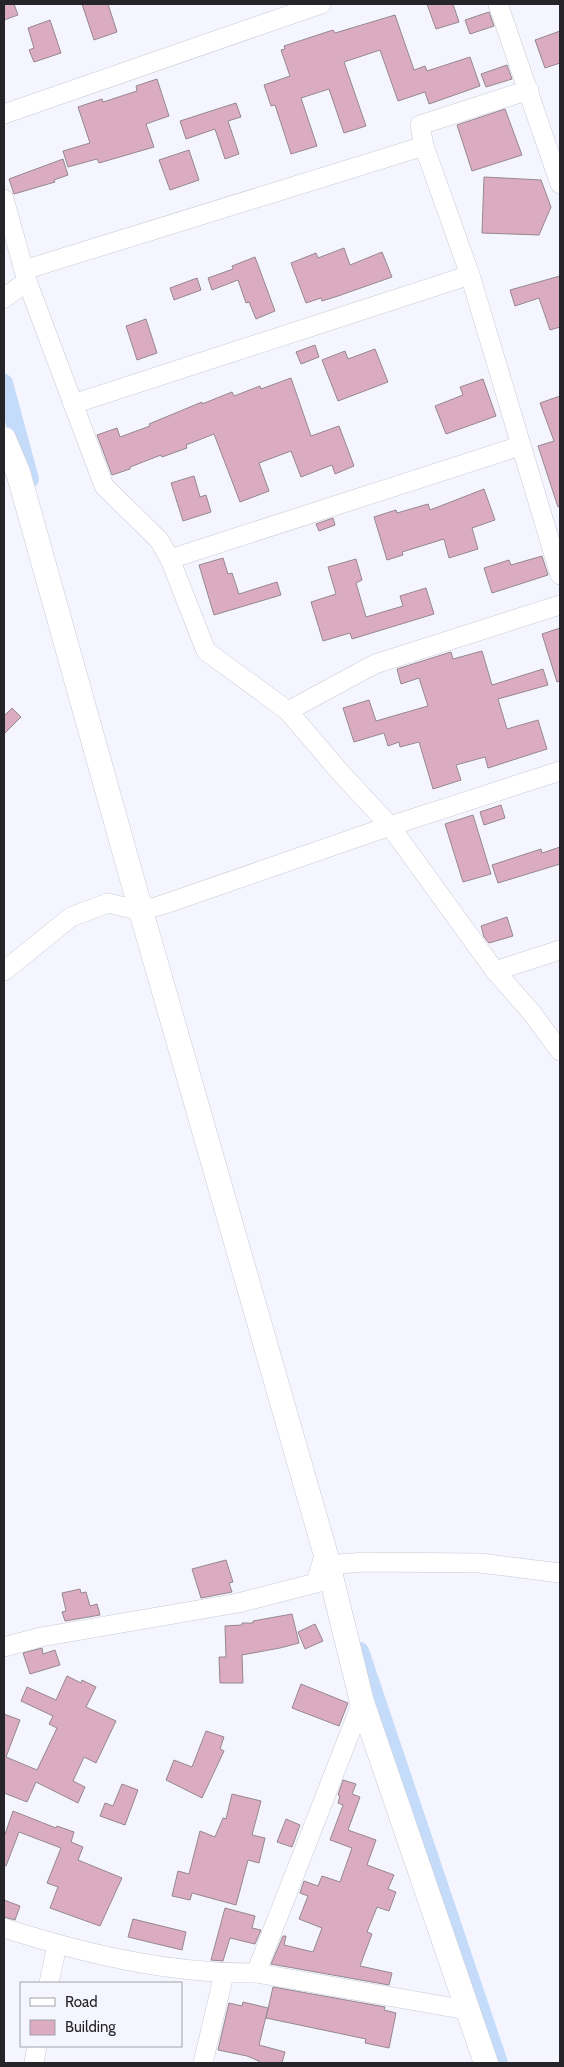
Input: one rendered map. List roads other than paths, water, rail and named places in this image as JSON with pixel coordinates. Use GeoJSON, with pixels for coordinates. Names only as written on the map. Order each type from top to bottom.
{"type":"FeatureCollection","features":[{"type":"Feature","properties":{"kind":"street"},"geometry":{"type":"LineString","coordinates":[[4,114],[321,4]]}},
{"type":"Feature","properties":{"kind":"street"},"geometry":{"type":"LineString","coordinates":[[498,4],[560,184]]}},
{"type":"Feature","properties":{"kind":"street"},"geometry":{"type":"LineString","coordinates":[[529,90],[420,125],[424,146],[470,276],[560,575]]}},
{"type":"Feature","properties":{"kind":"street"},"geometry":{"type":"LineString","coordinates":[[4,282],[424,146]]}},
{"type":"Feature","properties":{"kind":"street"},"geometry":{"type":"LineString","coordinates":[[4,198],[25,276],[104,486],[159,540],[170,559],[206,651],[288,711],[338,772],[390,826],[495,971],[532,1013],[560,1051]]}},
{"type":"Feature","properties":{"kind":"street"},"geometry":{"type":"LineString","coordinates":[[4,298],[25,276]]}},
{"type":"Feature","properties":{"kind":"street"},"geometry":{"type":"LineString","coordinates":[[73,404],[470,276]]}},
{"type":"Feature","properties":{"kind":"street"},"geometry":{"type":"LineString","coordinates":[[4,439],[18,472],[141,911],[332,1558],[362,1702],[486,2063]]}},
{"type":"Feature","properties":{"kind":"street"},"geometry":{"type":"LineString","coordinates":[[170,559],[520,446]]}},
{"type":"Feature","properties":{"kind":"street"},"geometry":{"type":"LineString","coordinates":[[288,711],[375,664],[560,605]]}},
{"type":"Feature","properties":{"kind":"street"},"geometry":{"type":"LineString","coordinates":[[4,971],[71,917],[108,902],[141,911],[390,826],[560,771]]}},
{"type":"Feature","properties":{"kind":"street"},"geometry":{"type":"LineString","coordinates":[[495,971],[560,950]]}},
{"type":"Feature","properties":{"kind":"street"},"geometry":{"type":"LineString","coordinates":[[332,1558],[365,1562],[480,1563],[560,1573]]}},
{"type":"Feature","properties":{"kind":"street"},"geometry":{"type":"LineString","coordinates":[[4,1648],[41,1637],[238,1603],[316,1583],[332,1558]]}},
{"type":"Feature","properties":{"kind":"street"},"geometry":{"type":"LineString","coordinates":[[256,1974],[362,1702]]}},
{"type":"Feature","properties":{"kind":"street"},"geometry":{"type":"LineString","coordinates":[[4,1928],[57,1945],[133,1962],[224,1974],[256,1974],[468,2010]]}},
{"type":"Feature","properties":{"kind":"street"},"geometry":{"type":"LineString","coordinates":[[49,1982],[57,1945]]}},
{"type":"Feature","properties":{"kind":"street"},"geometry":{"type":"LineString","coordinates":[[203,2063],[224,1974]]}},
{"type":"Feature","properties":{"kind":"street"},"geometry":{"type":"LineString","coordinates":[[34,2063],[37,2047]]}},
{"type":"Feature","properties":{"kind":"waterway"},"geometry":{"type":"LineString","coordinates":[[4,383],[30,479]]}},
{"type":"Feature","properties":{"kind":"waterway"},"geometry":{"type":"LineString","coordinates":[[360,1651],[499,2063]]}}]}
